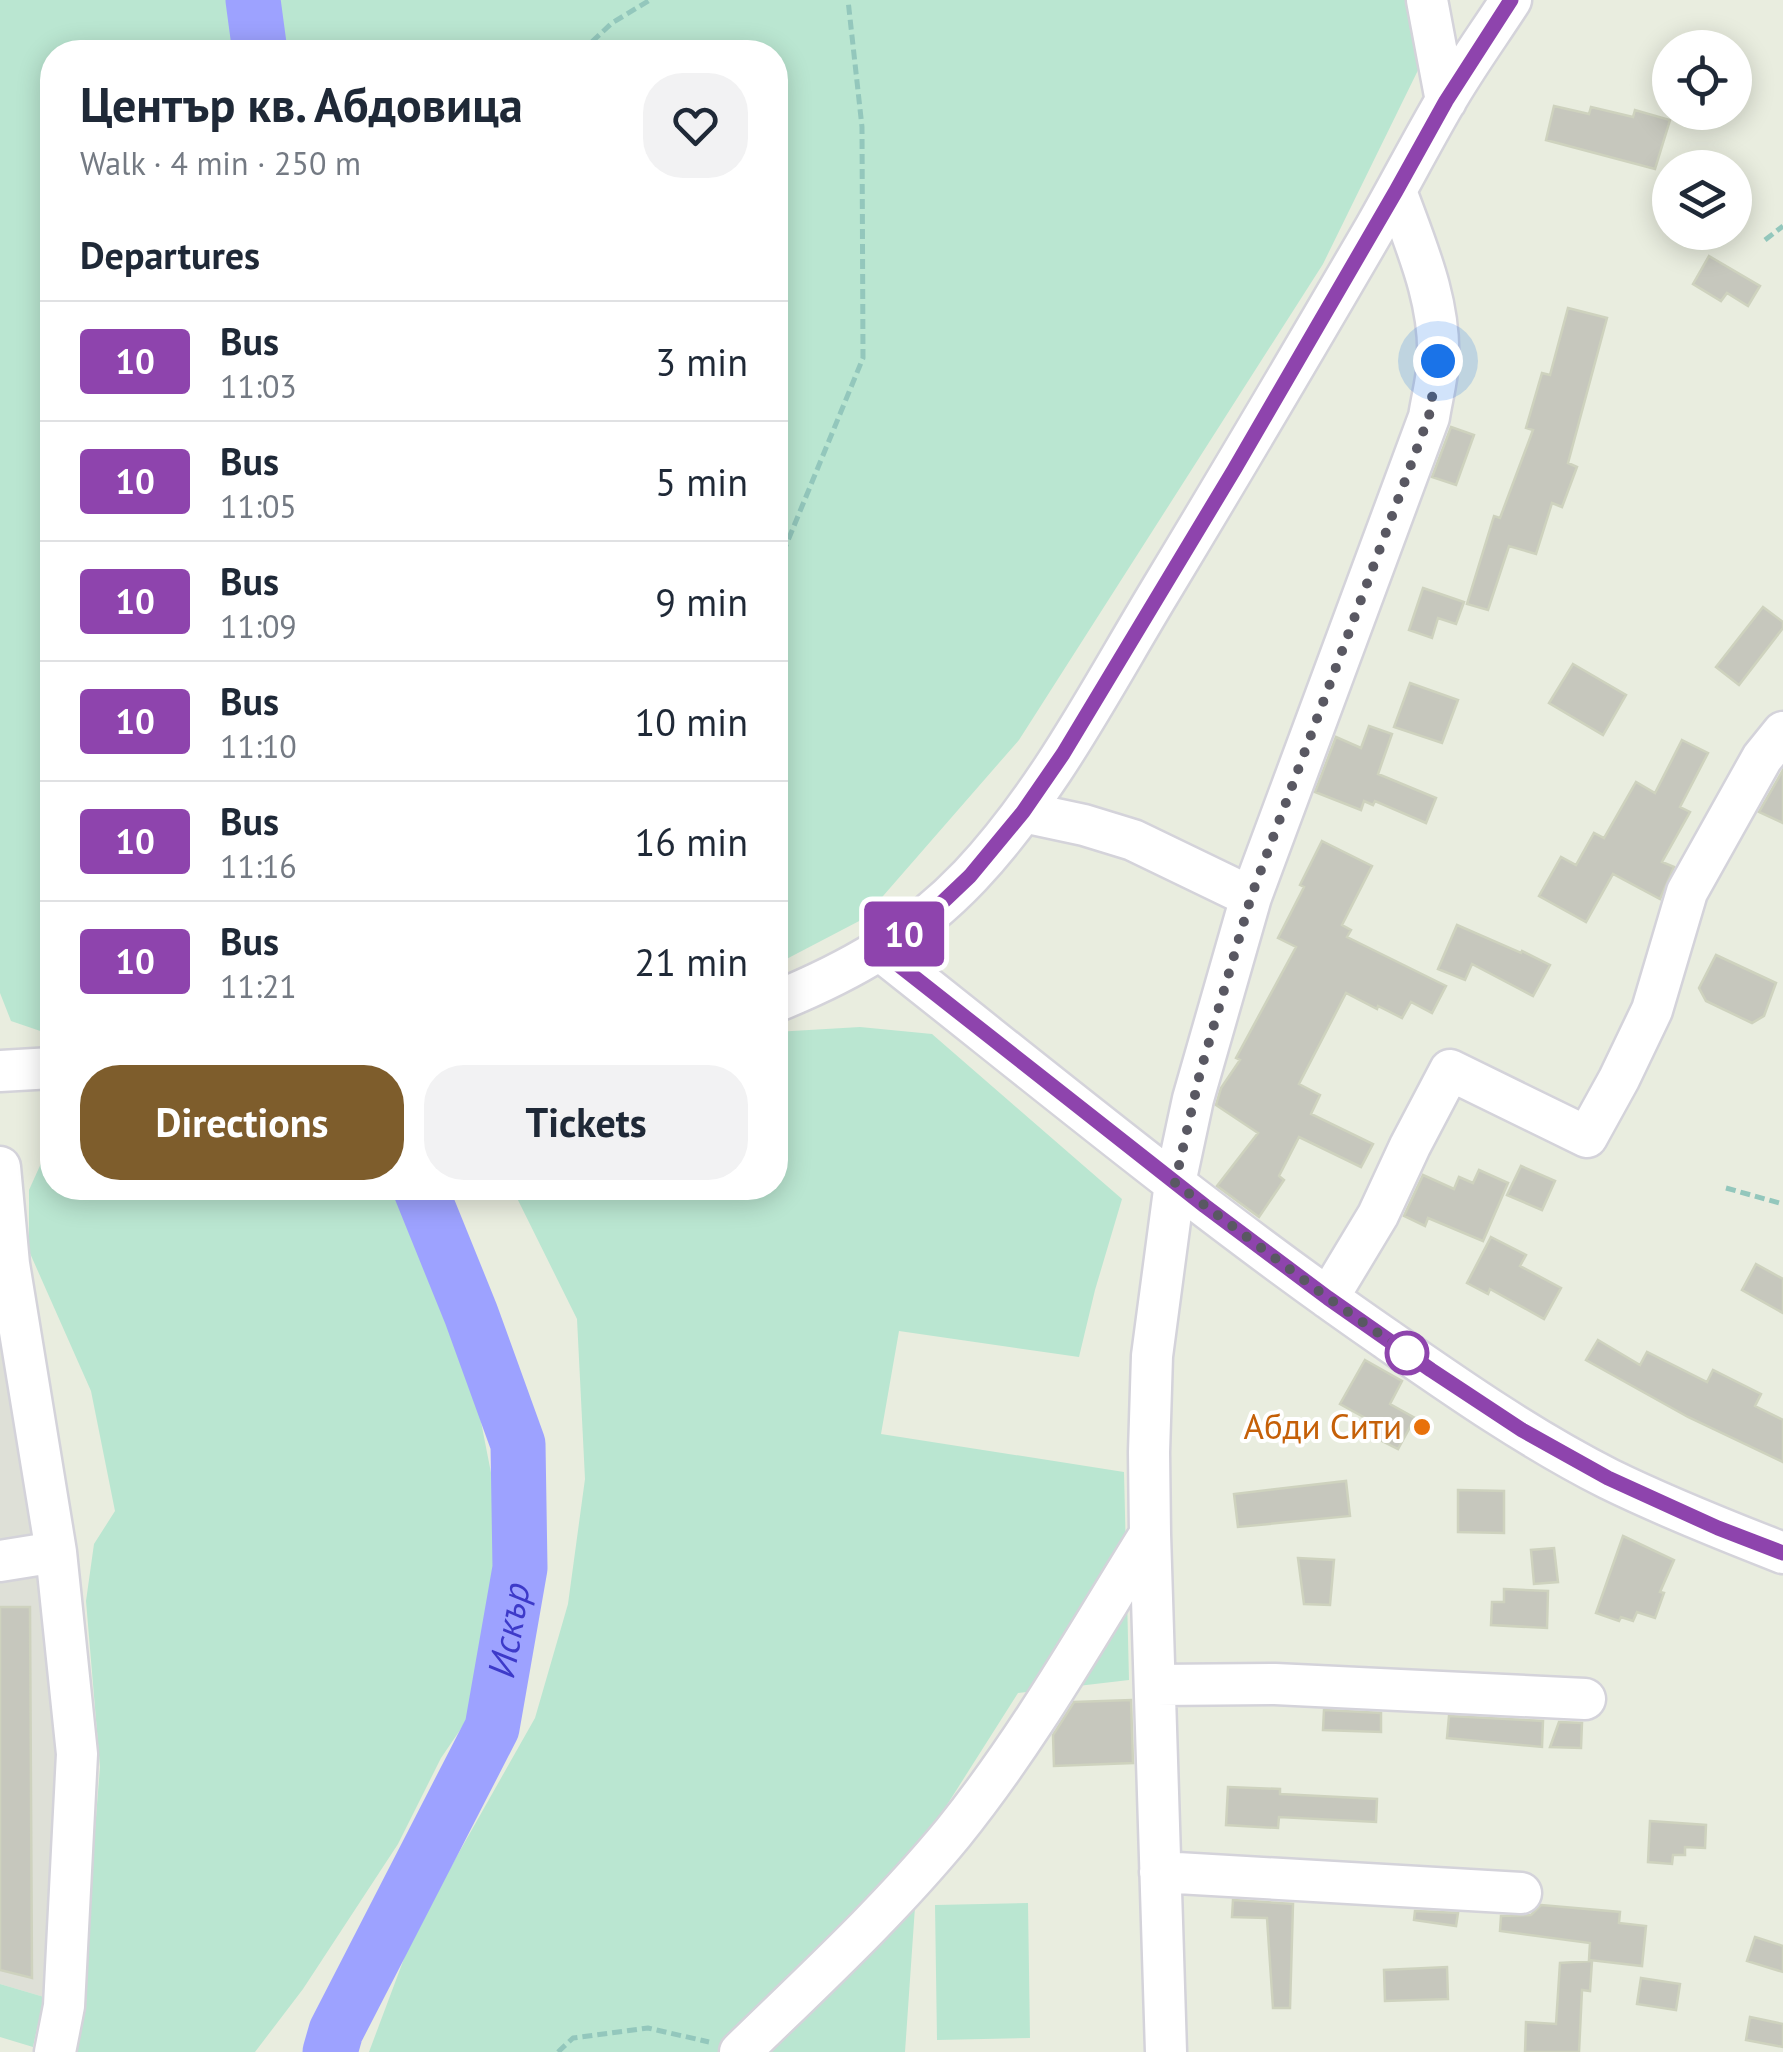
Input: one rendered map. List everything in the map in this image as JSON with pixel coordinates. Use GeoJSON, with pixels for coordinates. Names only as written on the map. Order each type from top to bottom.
{"type":"FeatureCollection","features":[{"type":"Feature","properties":{"kind":"street"},"geometry":{"type":"LineString","coordinates":[[1427,0],[1446,101]]}},
{"type":"Feature","properties":{"kind":"street"},"geometry":{"type":"LineString","coordinates":[[788,997],[827,981],[881,951],[930,914],[970,876],[1023,812],[1063,754],[1224,486],[1446,101],[1511,0]]}},
{"type":"Feature","properties":{"kind":"street"},"geometry":{"type":"LineString","coordinates":[[1166,2052],[1150,1534],[1152,1356],[1175,1183],[1206,1052],[1251,897],[1429,416],[1438,361],[1436,318],[1425,270],[1396,191]]}},
{"type":"Feature","properties":{"kind":"street"},"geometry":{"type":"LineString","coordinates":[[1328,1298],[1378,1215],[1450,1070],[1587,1136],[1652,1010],[1686,892],[1762,758],[1783,732]]}},
{"type":"Feature","properties":{"kind":"street"},"geometry":{"type":"LineString","coordinates":[[1023,812],[1134,840],[1251,897]]}},
{"type":"Feature","properties":{"kind":"street"},"geometry":{"type":"LineString","coordinates":[[881,951],[1328,1298],[1522,1430],[1591,1469],[1718,1528],[1783,1553]]}},
{"type":"Feature","properties":{"kind":"street"},"geometry":{"type":"LineString","coordinates":[[0,1071],[40,1069]]}},
{"type":"Feature","properties":{"kind":"street"},"geometry":{"type":"LineString","coordinates":[[0,1167],[9,1264],[56,1552],[77,1754],[64,2006],[55,2052]]}},
{"type":"Feature","properties":{"kind":"street"},"geometry":{"type":"LineString","coordinates":[[741,2051],[879,1918],[952,1834],[1019,1746],[1150,1534]]}},
{"type":"Feature","properties":{"kind":"street"},"geometry":{"type":"LineString","coordinates":[[0,1560],[56,1552]]}},
{"type":"Feature","properties":{"kind":"street"},"geometry":{"type":"LineString","coordinates":[[1156,1685],[1275,1684],[1585,1699]]}},
{"type":"Feature","properties":{"kind":"street"},"geometry":{"type":"LineString","coordinates":[[1160,1872],[1520,1893]]}},
{"type":"Feature","properties":{"kind":"path"},"geometry":{"type":"LineString","coordinates":[[594,40],[612,23],[650,0]]}},
{"type":"Feature","properties":{"kind":"path"},"geometry":{"type":"LineString","coordinates":[[788,541],[863,358],[862,127],[848,0]]}},
{"type":"Feature","properties":{"kind":"path"},"geometry":{"type":"LineString","coordinates":[[1765,240],[1783,226]]}},
{"type":"Feature","properties":{"kind":"path"},"geometry":{"type":"LineString","coordinates":[[1726,1188],[1783,1204]]}},
{"type":"Feature","properties":{"kind":"path"},"geometry":{"type":"LineString","coordinates":[[558,2052],[573,2038],[648,2028],[741,2051]]}},
{"type":"Feature","properties":{"kind":"shaded area"},"geometry":{"type":"Polygon","coordinates":[[[0,1315],[46,1567],[55,1756],[44,1997],[0,1984],[0,1315]]]}},
{"type":"Feature","properties":{"kind":"green space"},"geometry":{"type":"Polygon","coordinates":[[[0,0],[1406,0],[1423,60],[1323,264],[1019,740],[863,919],[788,958],[788,40],[40,40],[40,1031],[11,1021],[0,993],[0,0]]]}},
{"type":"Feature","properties":{"kind":"green space"},"geometry":{"type":"Polygon","coordinates":[[[860,1027],[932,1034],[1122,1199],[1079,1357],[899,1331],[881,1434],[1124,1472],[1129,1680],[1018,1693],[919,1849],[905,2052],[369,2052],[414,1932],[535,1718],[568,1604],[585,1479],[577,1319],[518,1200],[788,1200],[788,1031],[860,1027]]]}},
{"type":"Feature","properties":{"kind":"green space"},"geometry":{"type":"Polygon","coordinates":[[[40,1166],[40,1200],[396,1200],[474,1386],[503,1534],[471,1714],[441,1758],[398,1844],[303,1989],[255,2052],[73,2052],[81,2005],[100,1767],[86,1601],[94,1544],[115,1511],[91,1391],[29,1251],[29,1190],[40,1166]]]}},
{"type":"Feature","properties":{"kind":"green space"},"geometry":{"type":"Polygon","coordinates":[[[1028,1903],[1030,2038],[937,2040],[935,1905],[1028,1903]]]}},
{"type":"Feature","properties":{"kind":"green space"},"geometry":{"type":"Polygon","coordinates":[[[0,1984],[44,1997],[33,2047],[0,2037],[0,1984]]]}},
{"type":"Feature","properties":{"kind":"building"},"geometry":{"type":"Polygon","coordinates":[[[1554,106],[1589,114],[1591,107],[1633,117],[1635,110],[1652,115],[1652,130],[1667,130],[1661,150],[1652,150],[1652,168],[1546,140],[1554,106]]]}},
{"type":"Feature","properties":{"kind":"building"},"geometry":{"type":"Polygon","coordinates":[[[1709,256],[1760,286],[1748,306],[1727,293],[1721,301],[1693,284],[1709,256]]]}},
{"type":"Feature","properties":{"kind":"building"},"geometry":{"type":"Polygon","coordinates":[[[1568,308],[1607,318],[1568,463],[1577,467],[1562,507],[1552,503],[1536,554],[1509,546],[1488,610],[1467,604],[1494,516],[1500,518],[1533,430],[1526,428],[1542,373],[1550,375],[1568,308]]]}},
{"type":"Feature","properties":{"kind":"building"},"geometry":{"type":"Polygon","coordinates":[[[1451,427],[1474,435],[1456,485],[1432,477],[1451,427]]]}},
{"type":"Feature","properties":{"kind":"building"},"geometry":{"type":"Polygon","coordinates":[[[1423,588],[1464,602],[1456,624],[1438,618],[1432,638],[1409,630],[1423,588]]]}},
{"type":"Feature","properties":{"kind":"building"},"geometry":{"type":"Polygon","coordinates":[[[1763,607],[1783,622],[1783,628],[1739,685],[1716,667],[1763,607]]]}},
{"type":"Feature","properties":{"kind":"building"},"geometry":{"type":"Polygon","coordinates":[[[1573,664],[1626,695],[1603,735],[1549,703],[1573,664]]]}},
{"type":"Feature","properties":{"kind":"building"},"geometry":{"type":"Polygon","coordinates":[[[1410,683],[1458,700],[1442,743],[1394,727],[1410,683]]]}},
{"type":"Feature","properties":{"kind":"building"},"geometry":{"type":"Polygon","coordinates":[[[1369,726],[1392,734],[1378,774],[1436,798],[1426,823],[1375,801],[1373,805],[1364,801],[1361,810],[1315,792],[1336,737],[1361,748],[1369,726]]]}},
{"type":"Feature","properties":{"kind":"building"},"geometry":{"type":"Polygon","coordinates":[[[1682,740],[1708,753],[1680,807],[1690,812],[1662,862],[1674,867],[1660,899],[1613,874],[1586,922],[1539,896],[1561,857],[1576,865],[1594,833],[1604,838],[1636,782],[1655,793],[1682,740]]]}},
{"type":"Feature","properties":{"kind":"building"},"geometry":{"type":"Polygon","coordinates":[[[1783,770],[1783,823],[1759,812],[1783,770]]]}},
{"type":"Feature","properties":{"kind":"building"},"geometry":{"type":"Polygon","coordinates":[[[1322,841],[1372,866],[1342,925],[1351,930],[1347,937],[1446,986],[1432,1013],[1411,1002],[1402,1018],[1346,993],[1299,1084],[1320,1095],[1311,1114],[1373,1144],[1361,1167],[1299,1137],[1279,1176],[1284,1180],[1259,1217],[1217,1186],[1258,1133],[1216,1105],[1221,1088],[1240,1060],[1236,1058],[1296,947],[1278,938],[1322,841]]]}},
{"type":"Feature","properties":{"kind":"building"},"geometry":{"type":"Polygon","coordinates":[[[1457,925],[1550,965],[1533,996],[1472,964],[1465,980],[1438,969],[1457,925]]]}},
{"type":"Feature","properties":{"kind":"building"},"geometry":{"type":"Polygon","coordinates":[[[1716,955],[1776,983],[1764,1016],[1752,1023],[1706,1001],[1699,988],[1716,955]]]}},
{"type":"Feature","properties":{"kind":"building"},"geometry":{"type":"Polygon","coordinates":[[[1521,1166],[1555,1181],[1542,1210],[1507,1195],[1521,1166]]]}},
{"type":"Feature","properties":{"kind":"building"},"geometry":{"type":"Polygon","coordinates":[[[1479,1170],[1508,1183],[1483,1241],[1428,1218],[1425,1226],[1404,1216],[1423,1175],[1454,1189],[1459,1177],[1473,1183],[1479,1170]]]}},
{"type":"Feature","properties":{"kind":"building"},"geometry":{"type":"Polygon","coordinates":[[[1491,1237],[1526,1255],[1520,1266],[1561,1288],[1544,1319],[1490,1289],[1488,1294],[1467,1283],[1491,1237]]]}},
{"type":"Feature","properties":{"kind":"building"},"geometry":{"type":"Polygon","coordinates":[[[1756,1264],[1783,1279],[1783,1313],[1742,1290],[1756,1264]]]}},
{"type":"Feature","properties":{"kind":"building"},"geometry":{"type":"Polygon","coordinates":[[[1598,1340],[1640,1365],[1647,1352],[1707,1382],[1713,1370],[1761,1394],[1755,1406],[1783,1420],[1783,1462],[1688,1417],[1586,1360],[1598,1340]]]}},
{"type":"Feature","properties":{"kind":"building"},"geometry":{"type":"Polygon","coordinates":[[[1365,1360],[1402,1381],[1390,1404],[1415,1418],[1398,1449],[1372,1436],[1378,1425],[1340,1404],[1365,1360]]]}},
{"type":"Feature","properties":{"kind":"building"},"geometry":{"type":"Polygon","coordinates":[[[1346,1481],[1350,1516],[1238,1527],[1234,1494],[1346,1481]]]}},
{"type":"Feature","properties":{"kind":"building"},"geometry":{"type":"Polygon","coordinates":[[[1458,1490],[1504,1491],[1504,1533],[1458,1532],[1458,1490]]]}},
{"type":"Feature","properties":{"kind":"building"},"geometry":{"type":"Polygon","coordinates":[[[1623,1536],[1674,1560],[1660,1592],[1664,1593],[1655,1618],[1637,1612],[1633,1621],[1621,1617],[1619,1621],[1596,1613],[1623,1536]]]}},
{"type":"Feature","properties":{"kind":"building"},"geometry":{"type":"Polygon","coordinates":[[[1554,1548],[1558,1582],[1534,1584],[1531,1550],[1554,1548]]]}},
{"type":"Feature","properties":{"kind":"building"},"geometry":{"type":"Polygon","coordinates":[[[1298,1558],[1334,1560],[1330,1605],[1304,1604],[1298,1558]]]}},
{"type":"Feature","properties":{"kind":"building"},"geometry":{"type":"Polygon","coordinates":[[[1504,1589],[1548,1591],[1547,1628],[1491,1625],[1492,1602],[1504,1602],[1504,1589]]]}},
{"type":"Feature","properties":{"kind":"building"},"geometry":{"type":"Polygon","coordinates":[[[0,1607],[30,1607],[32,1978],[0,1970],[0,1607]]]}},
{"type":"Feature","properties":{"kind":"building"},"geometry":{"type":"Polygon","coordinates":[[[1131,1700],[1133,1763],[1054,1766],[1053,1735],[1074,1702],[1131,1700]]]}},
{"type":"Feature","properties":{"kind":"building"},"geometry":{"type":"Polygon","coordinates":[[[1324,1710],[1381,1713],[1381,1732],[1323,1730],[1324,1710]]]}},
{"type":"Feature","properties":{"kind":"building"},"geometry":{"type":"Polygon","coordinates":[[[1449,1716],[1543,1721],[1542,1747],[1447,1738],[1449,1716]]]}},
{"type":"Feature","properties":{"kind":"building"},"geometry":{"type":"Polygon","coordinates":[[[1559,1722],[1582,1723],[1581,1748],[1550,1747],[1559,1722]]]}},
{"type":"Feature","properties":{"kind":"building"},"geometry":{"type":"Polygon","coordinates":[[[1228,1787],[1377,1799],[1376,1822],[1279,1817],[1278,1828],[1226,1825],[1228,1787]]]}},
{"type":"Feature","properties":{"kind":"building"},"geometry":{"type":"Polygon","coordinates":[[[1650,1821],[1706,1825],[1705,1848],[1685,1847],[1685,1855],[1673,1855],[1672,1864],[1648,1862],[1650,1821]]]}},
{"type":"Feature","properties":{"kind":"building"},"geometry":{"type":"Polygon","coordinates":[[[1233,1900],[1293,1904],[1290,2008],[1273,2008],[1267,1918],[1232,1917],[1233,1900]]]}},
{"type":"Feature","properties":{"kind":"building"},"geometry":{"type":"Polygon","coordinates":[[[1541,1905],[1620,1912],[1619,1923],[1646,1926],[1642,1966],[1589,1960],[1590,1943],[1500,1931],[1501,1916],[1531,1915],[1541,1905]]]}},
{"type":"Feature","properties":{"kind":"building"},"geometry":{"type":"Polygon","coordinates":[[[1415,1911],[1458,1913],[1456,1926],[1414,1920],[1415,1911]]]}},
{"type":"Feature","properties":{"kind":"building"},"geometry":{"type":"Polygon","coordinates":[[[1755,1937],[1783,1946],[1783,1972],[1747,1961],[1755,1937]]]}},
{"type":"Feature","properties":{"kind":"building"},"geometry":{"type":"Polygon","coordinates":[[[1592,1961],[1590,1991],[1582,1990],[1579,2052],[1525,2052],[1526,2022],[1556,2024],[1560,1963],[1592,1961]]]}},
{"type":"Feature","properties":{"kind":"building"},"geometry":{"type":"Polygon","coordinates":[[[1447,1967],[1448,1999],[1385,2001],[1384,1970],[1447,1967]]]}},
{"type":"Feature","properties":{"kind":"building"},"geometry":{"type":"Polygon","coordinates":[[[1641,1978],[1680,1984],[1676,2010],[1637,2004],[1641,1978]]]}},
{"type":"Feature","properties":{"kind":"building"},"geometry":{"type":"Polygon","coordinates":[[[1750,2017],[1783,2024],[1783,2047],[1746,2040],[1750,2017]]]}},
{"type":"Feature","properties":{"kind":"waterway","name":"Искър"},"geometry":{"type":"LineString","coordinates":[[253,0],[258,40]]}},
{"type":"Feature","properties":{"kind":"waterway","name":"Искър"},"geometry":{"type":"LineString","coordinates":[[330,2052],[336,2031],[492,1728],[520,1568],[518,1444],[425,1200]]}},
{"type":"Feature","properties":{"kind":"bus line","name":"10"},"geometry":{"type":"LineString","coordinates":[[1511,0],[1446,101],[1234,470],[1063,754],[1023,812],[970,876],[930,914],[881,951],[1205,1206],[1431,1370],[1522,1430],[1608,1478],[1783,1553]]}},
{"type":"Feature","properties":{"kind":"place","name":"Абди Сити"},"geometry":{"type":"Point","coordinates":[1422,1427]}},
{"type":"Feature","properties":{"kind":"route"},"geometry":{"type":"LineString","coordinates":[[1407,1353],[1175,1183],[1214,1020],[1251,897],[1429,416],[1438,361]]}}]}
